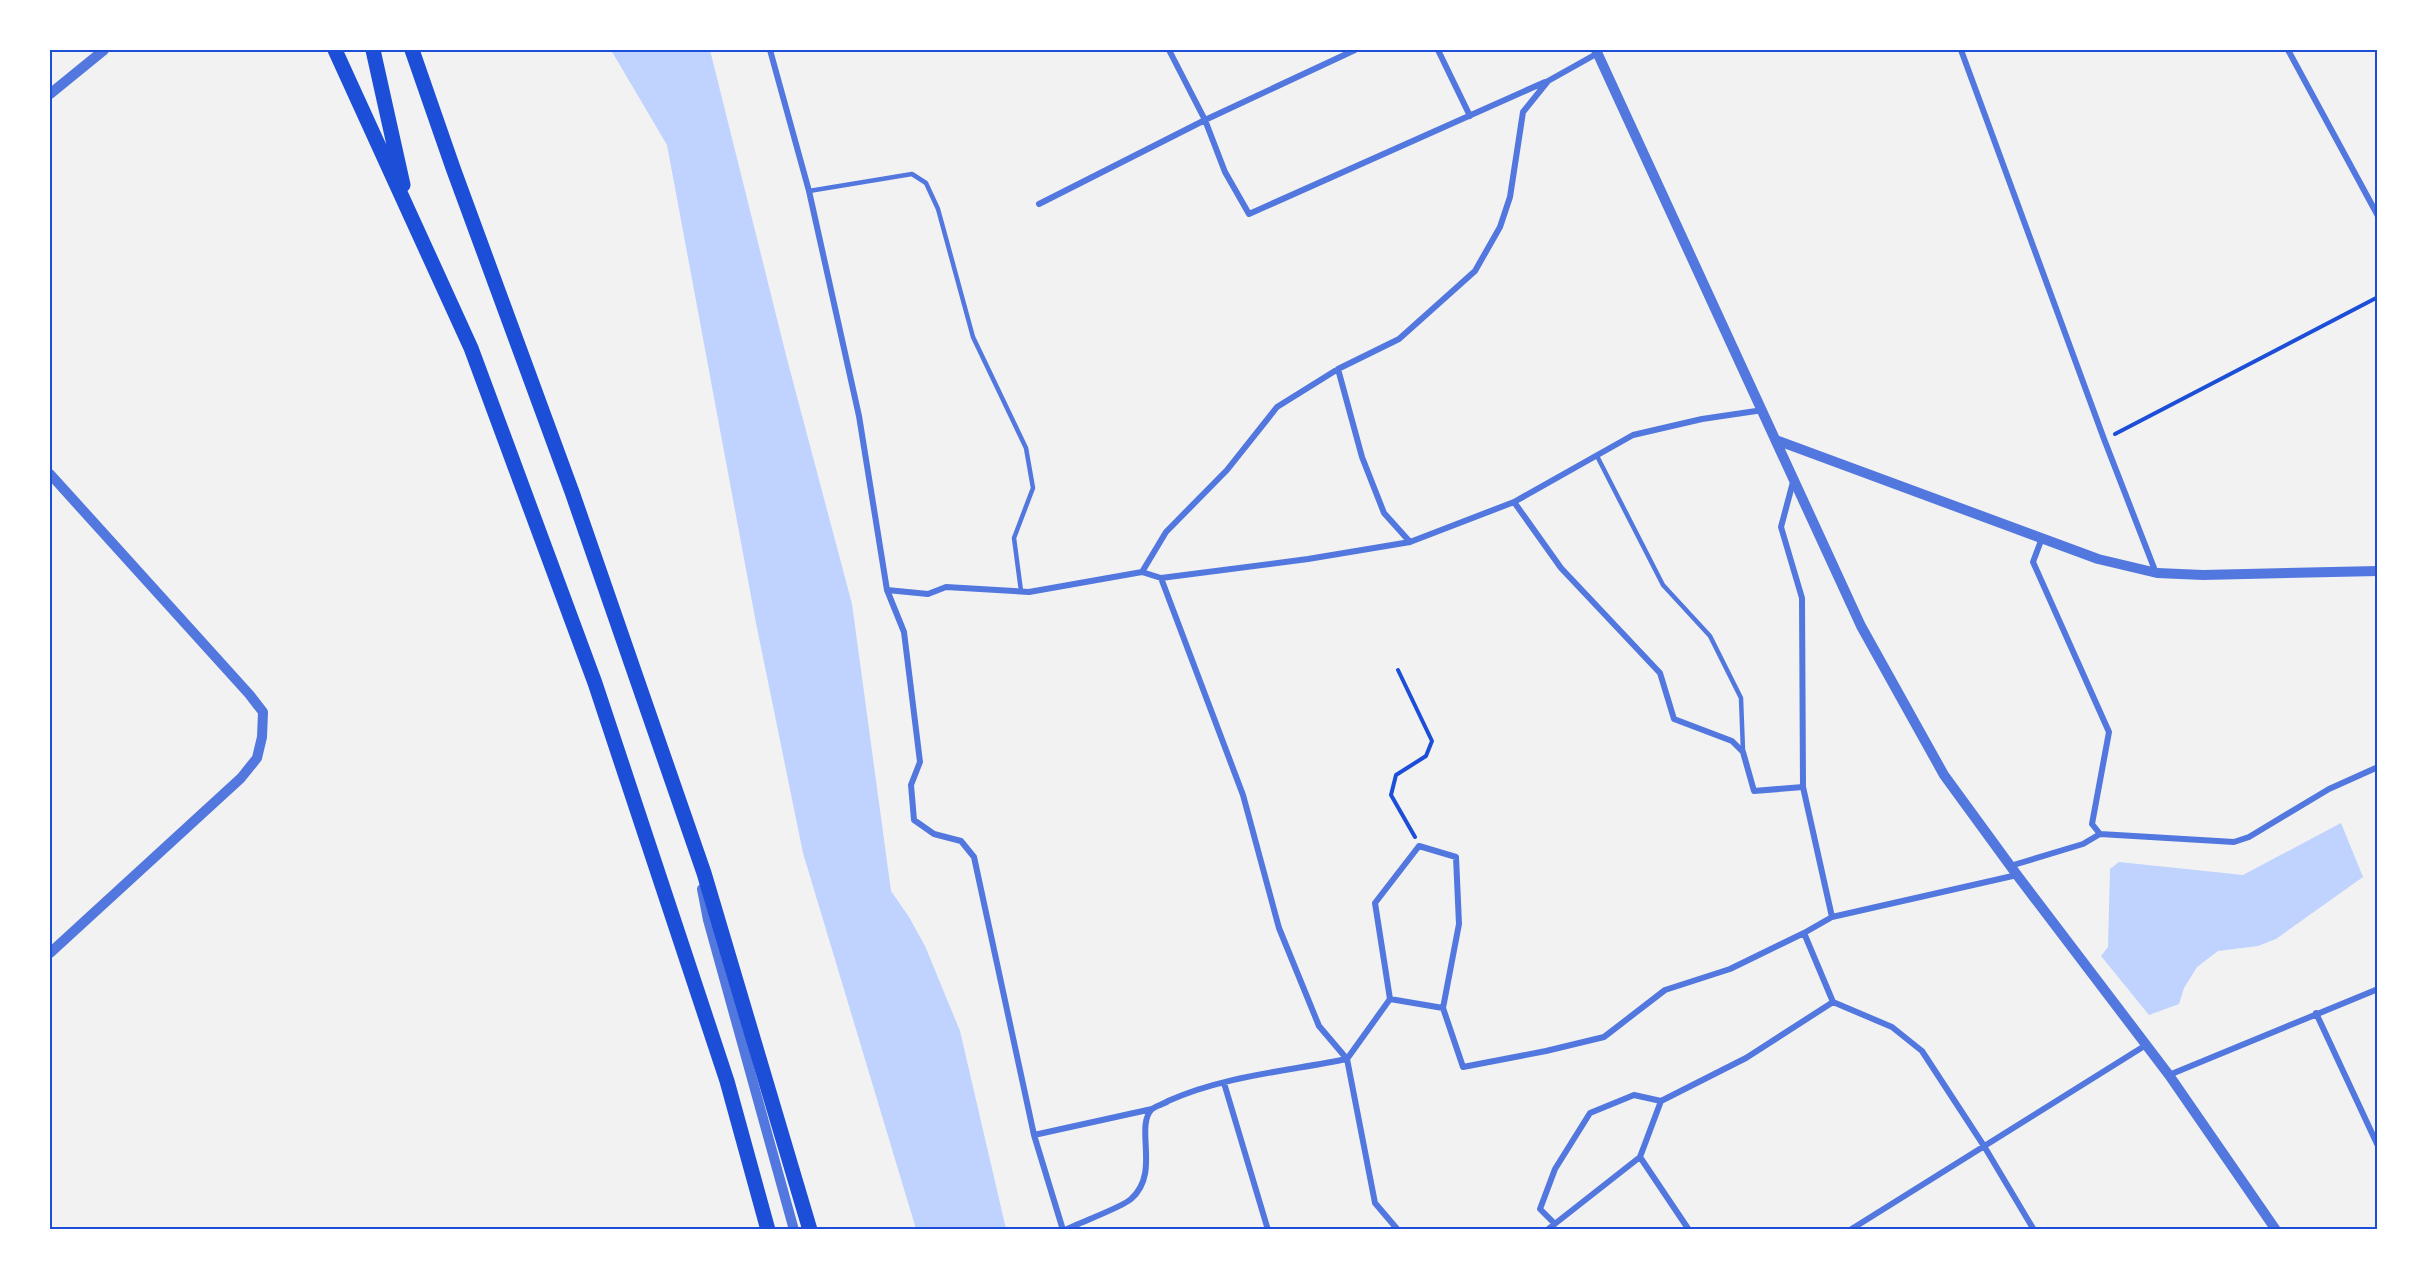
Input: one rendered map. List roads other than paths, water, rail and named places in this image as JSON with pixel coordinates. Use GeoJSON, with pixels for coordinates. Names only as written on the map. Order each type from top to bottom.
{"type":"FeatureCollection","features":[{"type":"Feature","properties":{"kind":"main road"},"geometry":{"type":"LineString","coordinates":[[335,50],[471,348],[596,683],[724,1071],[768,1230]]}},
{"type":"Feature","properties":{"kind":"main road"},"geometry":{"type":"LineString","coordinates":[[373,50],[408,211]]}},
{"type":"Feature","properties":{"kind":"main road"},"geometry":{"type":"LineString","coordinates":[[412,50],[576,503],[694,845],[810,1230]]}},
{"type":"Feature","properties":{"kind":"street"},"geometry":{"type":"LineString","coordinates":[[50,94],[104,50]]}},
{"type":"Feature","properties":{"kind":"street"},"geometry":{"type":"LineString","coordinates":[[770,50],[809,190],[859,416],[887,590],[904,632],[920,762],[911,785],[914,820],[934,834],[962,841],[974,857],[1034,1135],[1064,1230],[1131,1199],[1145,1178],[1148,1150],[1144,1123],[1152,1109]]}},
{"type":"Feature","properties":{"kind":"street"},"geometry":{"type":"LineString","coordinates":[[1169,50],[1205,120],[1226,172],[1249,214],[1548,81],[1597,51],[1861,626],[1944,775],[2169,1075],[2276,1230]]}},
{"type":"Feature","properties":{"kind":"street"},"geometry":{"type":"LineString","coordinates":[[1039,204],[1205,120],[1355,50]]}},
{"type":"Feature","properties":{"kind":"street"},"geometry":{"type":"LineString","coordinates":[[1438,50],[1470,116]]}},
{"type":"Feature","properties":{"kind":"street"},"geometry":{"type":"LineString","coordinates":[[1961,50],[2104,439],[2157,573]]}},
{"type":"Feature","properties":{"kind":"street"},"geometry":{"type":"LineString","coordinates":[[2288,50],[2378,216]]}},
{"type":"Feature","properties":{"kind":"street"},"geometry":{"type":"LineString","coordinates":[[1142,572],[1166,531],[1227,470],[1276,407],[1338,369],[1399,339],[1475,271],[1500,227],[1510,197],[1523,112],[1548,81]]}},
{"type":"Feature","properties":{"kind":"street"},"geometry":{"type":"LineString","coordinates":[[1338,369],[1362,457],[1384,513],[1410,542]]}},
{"type":"Feature","properties":{"kind":"street"},"geometry":{"type":"LineString","coordinates":[[887,590],[928,594],[946,587],[1029,592],[1142,572],[1161,578],[1308,559],[1410,542],[1514,502],[1633,435],[1702,419],[1763,410]]}},
{"type":"Feature","properties":{"kind":"street"},"geometry":{"type":"LineString","coordinates":[[1776,440],[2098,559],[2157,573],[2203,575],[2378,571]]}},
{"type":"Feature","properties":{"kind":"street"},"geometry":{"type":"LineString","coordinates":[[50,474],[263,712],[262,736],[257,758],[241,778],[50,953]]}},
{"type":"Feature","properties":{"kind":"street"},"geometry":{"type":"LineString","coordinates":[[1793,479],[1781,527],[1802,598],[1803,787],[1832,917]]}},
{"type":"Feature","properties":{"kind":"street"},"geometry":{"type":"LineString","coordinates":[[1514,502],[1561,568],[1660,673],[1674,719],[1732,741],[1743,752],[1754,791],[1803,787]]}},
{"type":"Feature","properties":{"kind":"street"},"geometry":{"type":"LineString","coordinates":[[2042,538],[2033,562],[2109,732],[2092,824],[2100,834]]}},
{"type":"Feature","properties":{"kind":"street"},"geometry":{"type":"LineString","coordinates":[[1161,578],[1243,795],[1279,928],[1319,1026],[1347,1059],[1375,1203],[1398,1230]]}},
{"type":"Feature","properties":{"kind":"street"},"geometry":{"type":"LineString","coordinates":[[1034,1135],[1152,1109],[1177,1097],[1224,1083],[1347,1059],[1390,999],[1375,903],[1419,846],[1456,857],[1459,924],[1443,1008],[1464,1067],[1546,1051],[1604,1036],[1665,990],[1730,969],[1832,917],[2014,871],[2083,844],[2100,834],[2234,842],[2249,837],[2329,789],[2378,767]]}},
{"type":"Feature","properties":{"kind":"street"},"geometry":{"type":"LineString","coordinates":[[694,845],[708,920],[794,1230]]}},
{"type":"Feature","properties":{"kind":"street"},"geometry":{"type":"LineString","coordinates":[[1804,933],[1833,1002],[1892,1027],[1922,1051],[1984,1146],[2034,1230]]}},
{"type":"Feature","properties":{"kind":"street"},"geometry":{"type":"LineString","coordinates":[[2169,1075],[2378,989]]}},
{"type":"Feature","properties":{"kind":"street"},"geometry":{"type":"LineString","coordinates":[[1390,999],[1443,1008]]}},
{"type":"Feature","properties":{"kind":"street"},"geometry":{"type":"LineString","coordinates":[[1556,1224],[1540,1209],[1555,1169],[1590,1113],[1634,1095],[1661,1101],[1746,1058],[1833,1002]]}},
{"type":"Feature","properties":{"kind":"street"},"geometry":{"type":"LineString","coordinates":[[2316,1013],[2378,1146]]}},
{"type":"Feature","properties":{"kind":"street"},"geometry":{"type":"LineString","coordinates":[[1850,1230],[2146,1045]]}},
{"type":"Feature","properties":{"kind":"street"},"geometry":{"type":"LineString","coordinates":[[1224,1083],[1268,1230]]}},
{"type":"Feature","properties":{"kind":"street"},"geometry":{"type":"LineString","coordinates":[[1547,1230],[1640,1157],[1661,1101]]}},
{"type":"Feature","properties":{"kind":"street"},"geometry":{"type":"LineString","coordinates":[[1640,1157],[1689,1230]]}},
{"type":"Feature","properties":{"kind":"lane"},"geometry":{"type":"LineString","coordinates":[[809,190],[912,174],[926,183],[938,209],[973,337],[1026,448],[1033,488],[1014,538],[1021,591]]}},
{"type":"Feature","properties":{"kind":"lane"},"geometry":{"type":"LineString","coordinates":[[1597,456],[1663,585],[1710,636],[1741,698],[1743,752]]}},
{"type":"Feature","properties":{"kind":"water"},"geometry":{"type":"Polygon","coordinates":[[[611,50],[710,50],[787,359],[852,604],[891,891],[925,946],[960,1031],[1006,1229],[916,1229],[803,853],[756,623],[667,145],[611,50]]]}},
{"type":"Feature","properties":{"kind":"water"},"geometry":{"type":"Polygon","coordinates":[[[2341,823],[2363,877],[2276,939],[2258,946],[2218,951],[2197,967],[2184,988],[2179,1004],[2149,1015],[2101,956],[2108,947],[2110,869],[2119,862],[2243,875],[2341,823]]]}}]}
